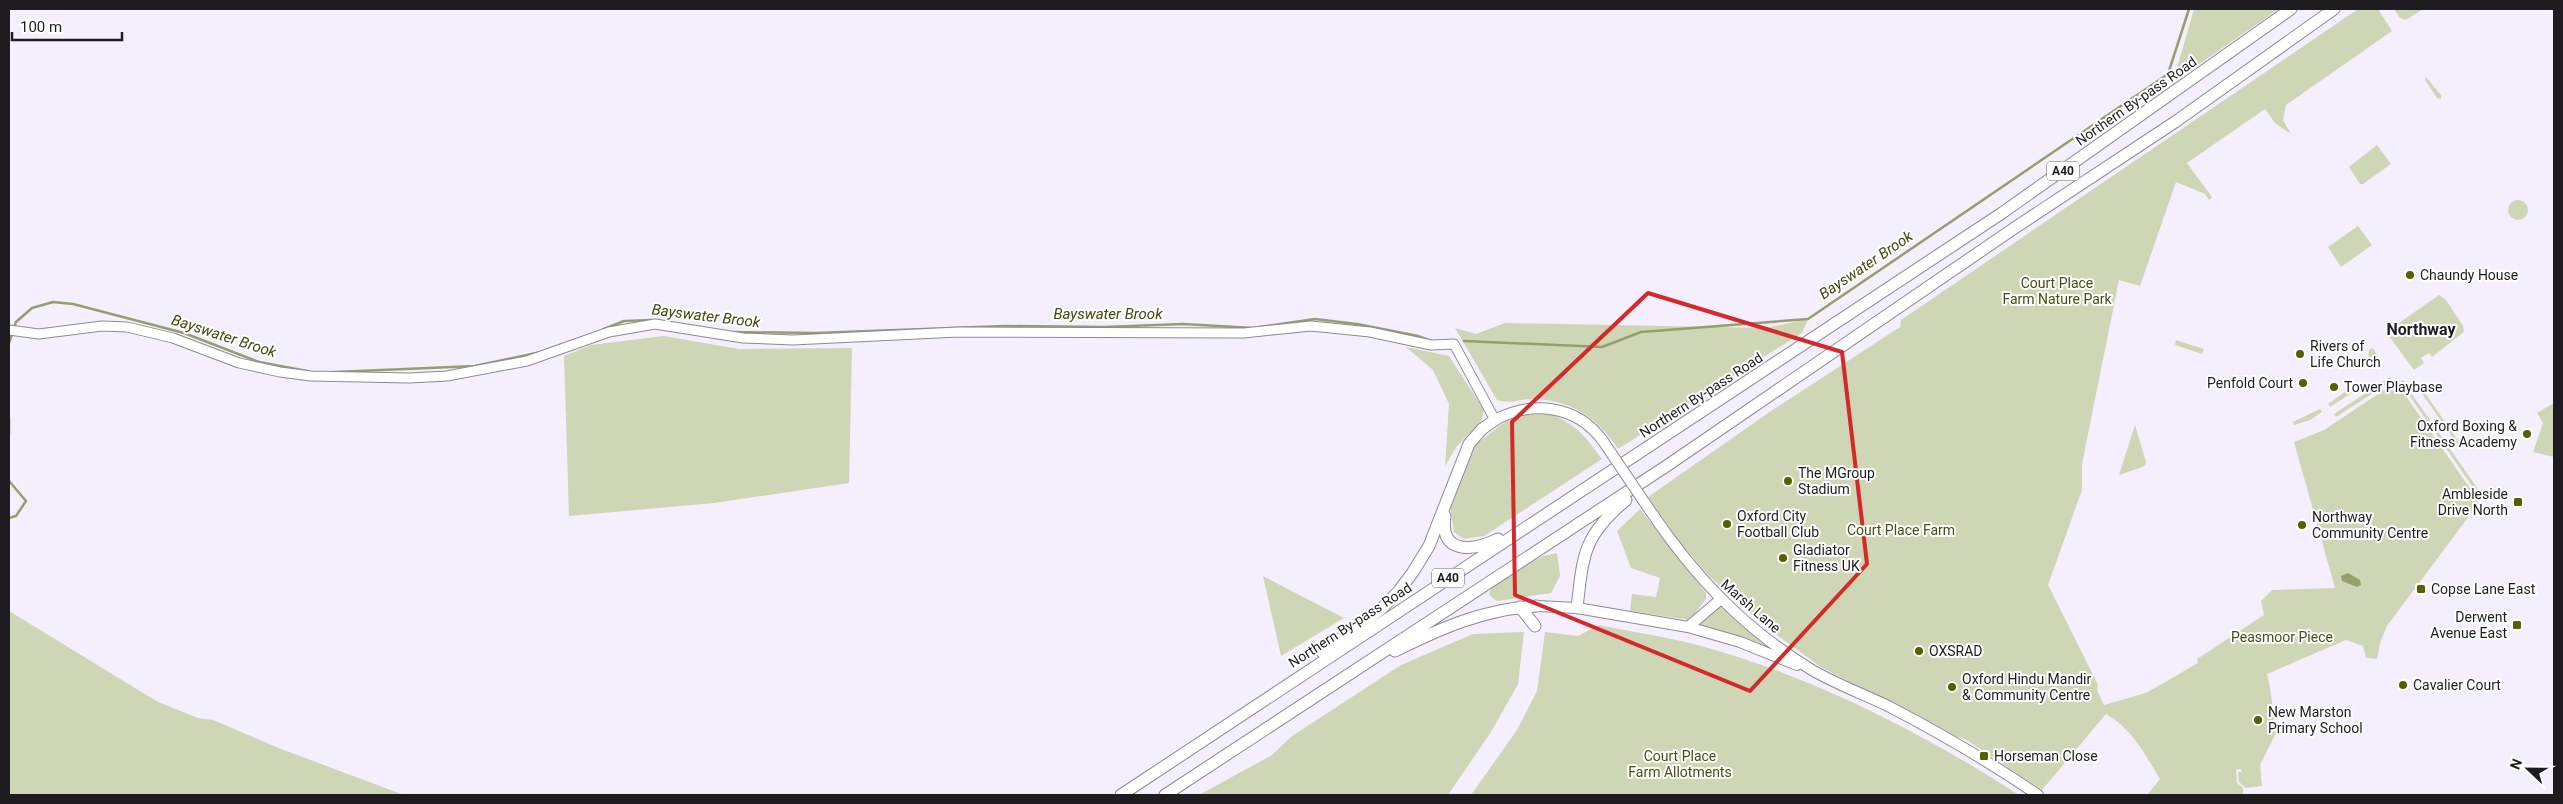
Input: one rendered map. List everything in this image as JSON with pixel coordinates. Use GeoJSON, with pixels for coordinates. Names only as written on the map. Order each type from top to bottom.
{"type":"FeatureCollection","features":[{"type":"Feature","properties":{"kind":"highway","name":"Northern By-pass Road"},"geometry":{"type":"LineString","coordinates":[[1121,795],[1243,712],[1995,218],[2291,9]]}},
{"type":"Feature","properties":{"kind":"highway","name":"A40"},"geometry":{"type":"LineString","coordinates":[[1165,795],[1668,465],[2006,234],[2175,122],[2334,9]]}},
{"type":"Feature","properties":{"kind":"highway"},"geometry":{"type":"LineString","coordinates":[[1243,712],[1380,610],[1398,592],[1425,553],[1469,444],[1495,420]]}},
{"type":"Feature","properties":{"kind":"highway"},"geometry":{"type":"LineString","coordinates":[[1577,608],[1582,566],[1592,538],[1604,518],[1668,465]]}},
{"type":"Feature","properties":{"kind":"highway"},"geometry":{"type":"LineString","coordinates":[[1447,502],[1444,533],[1450,542],[1459,547],[1474,548],[1488,544],[1537,519]]}},
{"type":"Feature","properties":{"kind":"highway"},"geometry":{"type":"LineString","coordinates":[[1343,678],[1456,622],[1488,612],[1537,606]]}},
{"type":"Feature","properties":{"kind":"highway"},"geometry":{"type":"LineString","coordinates":[[1520,607],[1535,626]]}},
{"type":"Feature","properties":{"kind":"main road","name":"Marsh Lane"},"geometry":{"type":"LineString","coordinates":[[1495,420],[1519,410],[1547,408],[1563,411],[1585,422],[1603,440],[1694,572],[1760,634],[1814,671],[1937,732],[2038,795]]}},
{"type":"Feature","properties":{"kind":"main road"},"geometry":{"type":"LineString","coordinates":[[1688,627],[1721,599]]}},
{"type":"Feature","properties":{"kind":"main road"},"geometry":{"type":"LineString","coordinates":[[1537,606],[1577,608],[1688,627],[1740,642],[1814,671]]}},
{"type":"Feature","properties":{"kind":"street"},"geometry":{"type":"LineString","coordinates":[[9,330],[20,333],[54,332],[102,326],[127,327],[173,338],[239,363],[280,372],[311,376],[409,378],[447,376],[527,361],[610,332],[655,324],[744,338],[793,340],[958,332],[1244,333],[1311,326],[1330,327],[1432,345],[1454,344],[1495,420]]}},
{"type":"Feature","properties":{"kind":"highlighted area"},"geometry":{"type":"Polygon","coordinates":[[[1648,293],[1842,352],[1867,564],[1750,691],[1515,595],[1512,422],[1648,293]]]}},
{"type":"Feature","properties":{"kind":"green space"},"geometry":{"type":"Polygon","coordinates":[[[2194,9],[2279,9],[2179,78],[2175,75],[2194,9]]]}},
{"type":"Feature","properties":{"kind":"green space"},"geometry":{"type":"Polygon","coordinates":[[[2358,9],[2378,9],[2392,31],[2286,105],[2283,120],[2291,134],[2275,123],[2265,109],[2187,163],[2212,197],[2209,200],[2205,194],[2176,182],[2140,286],[2119,280],[2082,464],[2082,490],[2048,585],[2098,685],[2097,690],[2104,705],[2146,693],[2198,663],[2197,659],[2264,615],[2261,601],[2272,590],[2335,588],[2294,442],[2324,430],[2396,382],[2478,500],[2478,504],[2387,626],[2380,643],[2377,659],[2366,658],[2363,646],[2346,640],[2267,674],[2276,733],[2260,765],[2262,786],[2246,788],[2239,782],[2238,772],[2242,772],[2241,769],[2236,770],[2237,783],[2243,788],[2243,795],[2147,795],[2160,779],[2131,735],[2106,714],[2042,790],[1965,739],[1953,736],[1821,667],[1770,630],[1708,575],[1678,540],[1648,497],[1771,411],[1900,327],[1901,320],[2358,9]]]}},
{"type":"Feature","properties":{"kind":"green space"},"geometry":{"type":"Polygon","coordinates":[[[2394,9],[2423,9],[2406,20],[2400,18],[2394,9]]]}},
{"type":"Feature","properties":{"kind":"green space"},"geometry":{"type":"Polygon","coordinates":[[[2426,77],[2441,95],[2441,99],[2437,98],[2425,80],[2426,77]]]}},
{"type":"Feature","properties":{"kind":"green space"},"geometry":{"type":"Polygon","coordinates":[[[2377,145],[2391,164],[2363,184],[2360,184],[2349,167],[2377,145]]]}},
{"type":"Feature","properties":{"kind":"green space"},"geometry":{"type":"Polygon","coordinates":[[[2518,200],[2525,203],[2528,210],[2525,217],[2518,220],[2511,217],[2508,210],[2511,203],[2518,200]]]}},
{"type":"Feature","properties":{"kind":"green space"},"geometry":{"type":"Polygon","coordinates":[[[2358,226],[2372,245],[2341,267],[2328,247],[2358,226]]]}},
{"type":"Feature","properties":{"kind":"green space"},"geometry":{"type":"Polygon","coordinates":[[[2439,295],[2446,300],[2463,326],[2464,332],[2432,357],[2429,353],[2421,358],[2424,363],[2414,370],[2386,332],[2439,295]]]}},
{"type":"Feature","properties":{"kind":"green space"},"geometry":{"type":"Polygon","coordinates":[[[1808,319],[1802,333],[1618,449],[1593,420],[1572,407],[1548,400],[1530,399],[1508,402],[1497,400],[1455,328],[1476,334],[1505,323],[1766,328],[1808,319]]]}},
{"type":"Feature","properties":{"kind":"green space"},"geometry":{"type":"Polygon","coordinates":[[[664,336],[739,349],[852,348],[849,483],[714,503],[569,516],[564,356],[591,345],[664,336]]]}},
{"type":"Feature","properties":{"kind":"green space"},"geometry":{"type":"Polygon","coordinates":[[[2176,340],[2204,349],[2202,354],[2175,345],[2176,340]]]}},
{"type":"Feature","properties":{"kind":"green space"},"geometry":{"type":"Polygon","coordinates":[[[1406,347],[1449,356],[1484,410],[1482,420],[1457,446],[1445,466],[1449,404],[1433,370],[1406,347]]]}},
{"type":"Feature","properties":{"kind":"green space"},"geometry":{"type":"Polygon","coordinates":[[[2373,348],[2382,364],[2368,362],[2369,350],[2373,348]]]}},
{"type":"Feature","properties":{"kind":"green space"},"geometry":{"type":"Polygon","coordinates":[[[2390,377],[2392,381],[2336,417],[2334,414],[2390,377]]]}},
{"type":"Feature","properties":{"kind":"green space"},"geometry":{"type":"Polygon","coordinates":[[[2403,380],[2480,492],[2477,493],[2400,382],[2403,380]]]}},
{"type":"Feature","properties":{"kind":"green space"},"geometry":{"type":"Polygon","coordinates":[[[2418,383],[2462,448],[2460,448],[2416,385],[2418,383]]]}},
{"type":"Feature","properties":{"kind":"green space"},"geometry":{"type":"Polygon","coordinates":[[[2352,387],[2355,391],[2330,407],[2328,404],[2352,387]]]}},
{"type":"Feature","properties":{"kind":"green space"},"geometry":{"type":"Polygon","coordinates":[[[2554,403],[2554,457],[2533,452],[2543,423],[2537,413],[2554,403]]]}},
{"type":"Feature","properties":{"kind":"green space"},"geometry":{"type":"Polygon","coordinates":[[[2320,409],[2322,412],[2310,420],[2294,425],[2293,422],[2320,409]]]}},
{"type":"Feature","properties":{"kind":"green space"},"geometry":{"type":"Polygon","coordinates":[[[1551,414],[1580,432],[1602,459],[1484,536],[1464,539],[1454,532],[1450,506],[1474,446],[1506,421],[1526,415],[1551,414]]]}},
{"type":"Feature","properties":{"kind":"green space"},"geometry":{"type":"Polygon","coordinates":[[[2135,425],[2146,462],[2145,466],[2119,475],[2135,425]]]}},
{"type":"Feature","properties":{"kind":"green space"},"geometry":{"type":"Polygon","coordinates":[[[1640,509],[1706,593],[1706,599],[1690,620],[1630,611],[1632,594],[1656,597],[1660,578],[1631,568],[1617,531],[1640,509]]]}},
{"type":"Feature","properties":{"kind":"green space"},"geometry":{"type":"Polygon","coordinates":[[[1557,553],[1560,576],[1551,593],[1497,601],[1489,595],[1493,583],[1543,556],[1557,553]]]}},
{"type":"Feature","properties":{"kind":"green space"},"geometry":{"type":"Polygon","coordinates":[[[1263,576],[1344,618],[1281,656],[1263,576]]]}},
{"type":"Feature","properties":{"kind":"green space"},"geometry":{"type":"Polygon","coordinates":[[[1717,607],[1724,607],[1784,655],[1699,626],[1717,607]]]}},
{"type":"Feature","properties":{"kind":"green space"},"geometry":{"type":"Polygon","coordinates":[[[9,611],[158,702],[198,718],[213,720],[281,749],[404,795],[9,795],[9,611]]]}},
{"type":"Feature","properties":{"kind":"green space","name":"Court Place Farm Allotments"},"geometry":{"type":"Polygon","coordinates":[[[1599,625],[1681,641],[1769,667],[1856,704],[1899,725],[1981,771],[2019,795],[1471,795],[1517,730],[1537,691],[1545,632],[1578,636],[1599,625]]]}},
{"type":"Feature","properties":{"kind":"green space"},"geometry":{"type":"Polygon","coordinates":[[[1524,632],[1518,684],[1491,732],[1448,795],[1199,795],[1272,755],[1292,736],[1401,665],[1473,634],[1524,632]]]}},
{"type":"Feature","properties":{"kind":"shaded area"},"geometry":{"type":"Polygon","coordinates":[[[2348,573],[2360,580],[2361,585],[2357,587],[2342,581],[2341,576],[2348,573]]]}},
{"type":"Feature","properties":{"kind":"waterway","name":"Bayswater Brook"},"geometry":{"type":"LineString","coordinates":[[1464,341],[1602,347],[1641,332],[1808,319],[2168,74],[2189,9]]}},
{"type":"Feature","properties":{"kind":"waterway","name":"Bayswater Brook"},"geometry":{"type":"LineString","coordinates":[[9,343],[16,322],[32,308],[53,302],[73,304],[184,333],[259,362],[307,371]]}},
{"type":"Feature","properties":{"kind":"waterway","name":"Bayswater Brook"},"geometry":{"type":"LineString","coordinates":[[732,332],[816,333],[1005,326],[1104,327],[1183,324],[1253,328],[1315,319],[1357,324],[1418,336],[1431,341]]}},
{"type":"Feature","properties":{"kind":"waterway","name":"Bayswater Brook"},"geometry":{"type":"LineString","coordinates":[[604,329],[624,321],[652,320]]}},
{"type":"Feature","properties":{"kind":"waterway","name":"Bayswater Brook"},"geometry":{"type":"LineString","coordinates":[[335,372],[475,366],[541,352]]}},
{"type":"Feature","properties":{"kind":"waterway","name":"Bayswater Brook"},"geometry":{"type":"LineString","coordinates":[[9,418],[9,434]]}},
{"type":"Feature","properties":{"kind":"waterway","name":"Bayswater Brook"},"geometry":{"type":"LineString","coordinates":[[9,481],[26,501],[16,516],[9,518]]}},
{"type":"Feature","properties":{"kind":"place","name":"Chaundy House"},"geometry":{"type":"Point","coordinates":[2410,275]}},
{"type":"Feature","properties":{"kind":"place","name":"Rivers of Life Church"},"geometry":{"type":"Point","coordinates":[2300,354]}},
{"type":"Feature","properties":{"kind":"place","name":"Penfold Court"},"geometry":{"type":"Point","coordinates":[2303,383]}},
{"type":"Feature","properties":{"kind":"place","name":"Tower Playbase"},"geometry":{"type":"Point","coordinates":[2334,387]}},
{"type":"Feature","properties":{"kind":"place","name":"Oxford Boxing & Fitness Academy"},"geometry":{"type":"Point","coordinates":[2527,434]}},
{"type":"Feature","properties":{"kind":"place","name":"The MGroup Stadium"},"geometry":{"type":"Point","coordinates":[1788,481]}},
{"type":"Feature","properties":{"kind":"place","name":"Ambleside Drive North"},"geometry":{"type":"Point","coordinates":[2518,502]}},
{"type":"Feature","properties":{"kind":"place","name":"Oxford City Football Club"},"geometry":{"type":"Point","coordinates":[1727,524]}},
{"type":"Feature","properties":{"kind":"place","name":"Northway Community Centre"},"geometry":{"type":"Point","coordinates":[2302,525]}},
{"type":"Feature","properties":{"kind":"place","name":"Gladiator Fitness UK"},"geometry":{"type":"Point","coordinates":[1783,558]}},
{"type":"Feature","properties":{"kind":"place","name":"Copse Lane East"},"geometry":{"type":"Point","coordinates":[2421,589]}},
{"type":"Feature","properties":{"kind":"place","name":"Derwent Avenue East"},"geometry":{"type":"Point","coordinates":[2517,625]}},
{"type":"Feature","properties":{"kind":"place","name":"OXSRAD"},"geometry":{"type":"Point","coordinates":[1919,651]}},
{"type":"Feature","properties":{"kind":"place","name":"Cavalier Court"},"geometry":{"type":"Point","coordinates":[2403,685]}},
{"type":"Feature","properties":{"kind":"place","name":"Oxford Hindu Mandir & Community Centre"},"geometry":{"type":"Point","coordinates":[1952,687]}},
{"type":"Feature","properties":{"kind":"place","name":"New Marston Primary School"},"geometry":{"type":"Point","coordinates":[2258,720]}},
{"type":"Feature","properties":{"kind":"place","name":"Horseman Close"},"geometry":{"type":"Point","coordinates":[1984,756]}},
{"type":"Feature","properties":{"kind":"district","name":"Northway"},"geometry":{"type":"Point","coordinates":[2421,329]}},
{"type":"Feature","properties":{"kind":"park label","name":"Court Place Farm Nature Park"},"geometry":{"type":"Point","coordinates":[2057,292]}},
{"type":"Feature","properties":{"kind":"park label","name":"Court Place Farm"},"geometry":{"type":"Point","coordinates":[1901,530]}},
{"type":"Feature","properties":{"kind":"park label","name":"Peasmoor Piece"},"geometry":{"type":"Point","coordinates":[2282,637]}}]}
